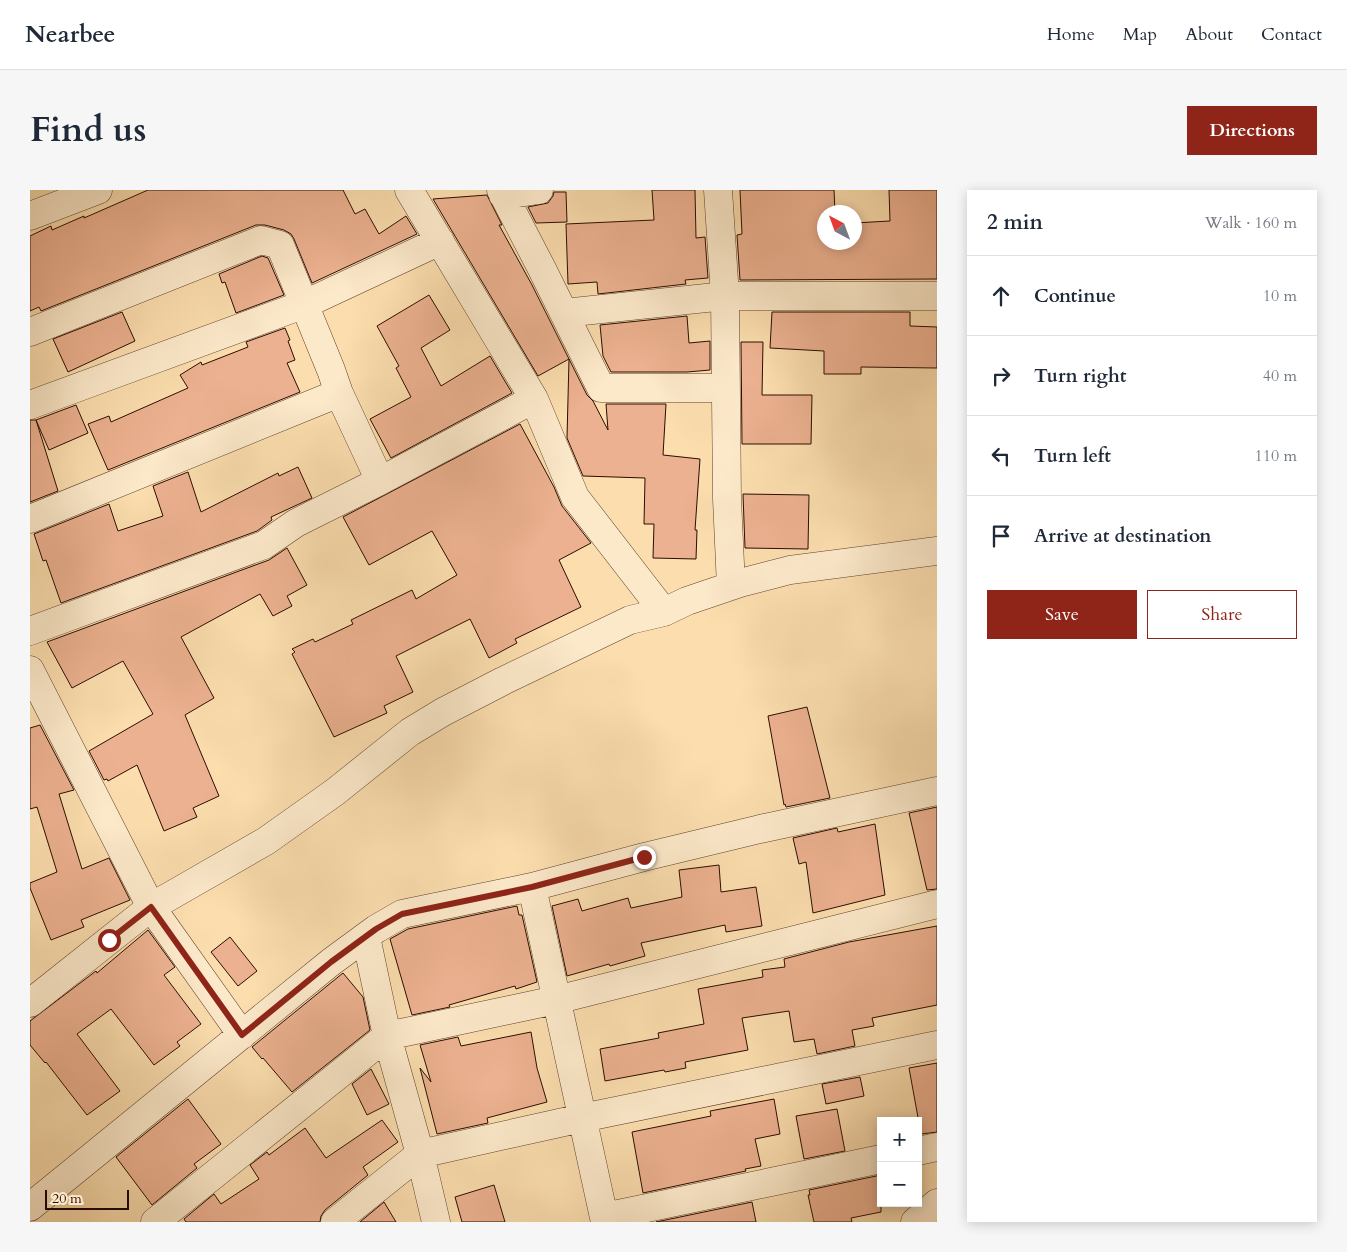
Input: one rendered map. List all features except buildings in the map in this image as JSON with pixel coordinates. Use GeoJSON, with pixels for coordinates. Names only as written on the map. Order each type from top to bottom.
{"type":"FeatureCollection","features":[{"type":"Feature","properties":{"kind":"street"},"geometry":{"type":"LineString","coordinates":[[30,216],[98,190]]}},
{"type":"Feature","properties":{"kind":"street"},"geometry":{"type":"LineString","coordinates":[[409,190],[534,399],[575,497],[664,612]]}},
{"type":"Feature","properties":{"kind":"street"},"geometry":{"type":"LineString","coordinates":[[539,190],[502,192],[601,388],[726,388]]}},
{"type":"Feature","properties":{"kind":"street"},"geometry":{"type":"LineString","coordinates":[[718,190],[725,296],[727,498],[731,586]]}},
{"type":"Feature","properties":{"kind":"street"},"geometry":{"type":"LineString","coordinates":[[30,332],[261,240],[280,245],[339,393],[380,481]]}},
{"type":"Feature","properties":{"kind":"street"},"geometry":{"type":"LineString","coordinates":[[30,405],[305,304],[440,240]]}},
{"type":"Feature","properties":{"kind":"street"},"geometry":{"type":"LineString","coordinates":[[564,313],[725,296],[937,296]]}},
{"type":"Feature","properties":{"kind":"street"},"geometry":{"type":"LineString","coordinates":[[30,519],[339,393]]}},
{"type":"Feature","properties":{"kind":"street"},"geometry":{"type":"LineString","coordinates":[[30,631],[264,545],[296,523],[380,481],[534,399]]}},
{"type":"Feature","properties":{"kind":"street"},"geometry":{"type":"LineString","coordinates":[[30,1004],[151,907],[266,841],[334,792],[410,732],[443,712],[503,681],[630,620],[664,612],[687,601],[731,586],[790,570],[937,551]]}},
{"type":"Feature","properties":{"kind":"street"},"geometry":{"type":"LineString","coordinates":[[30,670],[151,907],[242,1035]]}},
{"type":"Feature","properties":{"kind":"street"},"geometry":{"type":"LineString","coordinates":[[30,1207],[331,962],[402,914],[532,887],[760,829],[937,791]]}},
{"type":"Feature","properties":{"kind":"street"},"geometry":{"type":"LineString","coordinates":[[532,887],[605,1220],[877,1160]]}},
{"type":"Feature","properties":{"kind":"street"},"geometry":{"type":"LineString","coordinates":[[155,1222],[387,1036],[556,1000],[937,904]]}},
{"type":"Feature","properties":{"kind":"street"},"geometry":{"type":"LineString","coordinates":[[366,937],[387,1036],[420,1154],[436,1222]]}},
{"type":"Feature","properties":{"kind":"street"},"geometry":{"type":"LineString","coordinates":[[335,1222],[420,1154],[582,1118],[937,1045]]}},
{"type":"Feature","properties":{"kind":"street"},"geometry":{"type":"LineString","coordinates":[[922,1150],[937,1147]]}},
{"type":"Feature","properties":{"kind":"street"},"geometry":{"type":"LineString","coordinates":[[915,1222],[937,1203]]}},
{"type":"Feature","properties":{"kind":"route"},"geometry":{"type":"LineString","coordinates":[[109,940],[151,907],[242,1035],[331,962],[376,929],[402,914],[532,887],[644,857]]}}]}
